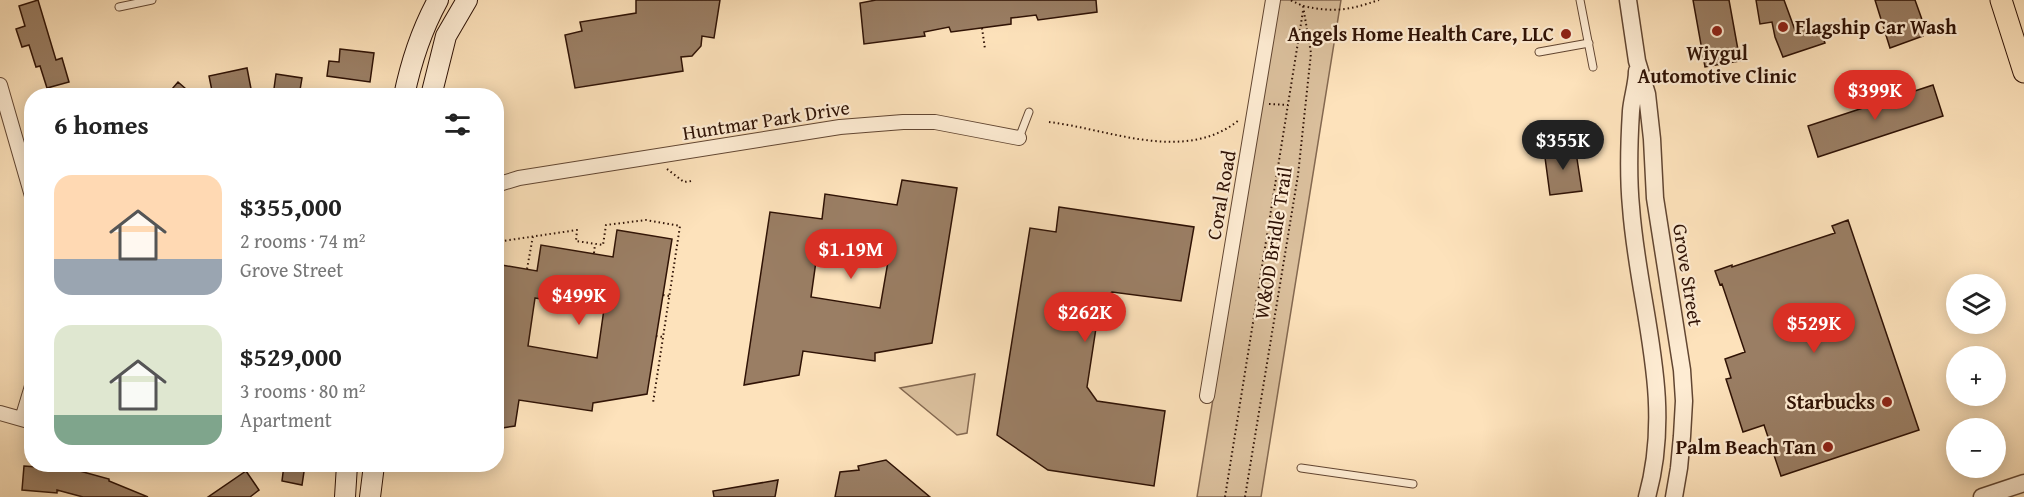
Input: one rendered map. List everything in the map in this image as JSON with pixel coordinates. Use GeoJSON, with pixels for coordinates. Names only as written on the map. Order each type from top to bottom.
{"type":"FeatureCollection","features":[{"type":"Feature","properties":{"kind":"main road"},"geometry":{"type":"LineString","coordinates":[[406,88],[418,43],[438,0]]}},
{"type":"Feature","properties":{"kind":"main road"},"geometry":{"type":"LineString","coordinates":[[433,88],[446,36],[467,0]]}},
{"type":"Feature","properties":{"kind":"main road"},"geometry":{"type":"LineString","coordinates":[[2001,0],[2024,72]]}},
{"type":"Feature","properties":{"kind":"main road"},"geometry":{"type":"LineString","coordinates":[[345,497],[347,472]]}},
{"type":"Feature","properties":{"kind":"main road"},"geometry":{"type":"LineString","coordinates":[[370,497],[373,472]]}},
{"type":"Feature","properties":{"kind":"street","name":"Coral Road"},"geometry":{"type":"LineString","coordinates":[[1207,396],[1273,0]]}},
{"type":"Feature","properties":{"kind":"street","name":"Grove Street"},"geometry":{"type":"LineString","coordinates":[[1628,0],[1637,61],[1631,110],[1631,208],[1654,357],[1658,408],[1657,436],[1647,497]]}},
{"type":"Feature","properties":{"kind":"street","name":"Grove Street"},"geometry":{"type":"LineString","coordinates":[[1637,61],[1647,94],[1655,198],[1682,370],[1683,436],[1674,497]]}},
{"type":"Feature","properties":{"kind":"street"},"geometry":{"type":"LineString","coordinates":[[0,85],[24,168]]}},
{"type":"Feature","properties":{"kind":"street","name":"Huntmar Park Drive"},"geometry":{"type":"LineString","coordinates":[[504,183],[519,178],[840,127],[935,122],[1019,138]]}},
{"type":"Feature","properties":{"kind":"street","name":"Huntmar Park Drive"},"geometry":{"type":"LineString","coordinates":[[504,175],[519,178]]}},
{"type":"Feature","properties":{"kind":"street"},"geometry":{"type":"LineString","coordinates":[[0,413],[24,420]]}},
{"type":"Feature","properties":{"kind":"street"},"geometry":{"type":"LineString","coordinates":[[1982,497],[2024,483]]}},
{"type":"Feature","properties":{"kind":"lane"},"geometry":{"type":"LineString","coordinates":[[118,7],[152,0]]}},
{"type":"Feature","properties":{"kind":"lane"},"geometry":{"type":"LineString","coordinates":[[1580,0],[1593,66]]}},
{"type":"Feature","properties":{"kind":"lane"},"geometry":{"type":"LineString","coordinates":[[1539,52],[1589,43]]}},
{"type":"Feature","properties":{"kind":"lane"},"geometry":{"type":"LineString","coordinates":[[1019,138],[1029,112]]}},
{"type":"Feature","properties":{"kind":"lane"},"geometry":{"type":"LineString","coordinates":[[1301,468],[1413,484]]}},
{"type":"Feature","properties":{"kind":"path"},"geometry":{"type":"LineString","coordinates":[[1290,0],[1304,6],[1340,11],[1379,0]]}},
{"type":"Feature","properties":{"kind":"path"},"geometry":{"type":"LineString","coordinates":[[1225,497],[1304,0]]}},
{"type":"Feature","properties":{"kind":"path","name":"W&OD Bridle Trail"},"geometry":{"type":"LineString","coordinates":[[1245,497],[1298,175],[1311,53],[1304,6]]}},
{"type":"Feature","properties":{"kind":"path"},"geometry":{"type":"LineString","coordinates":[[982,28],[985,49]]}},
{"type":"Feature","properties":{"kind":"path"},"geometry":{"type":"LineString","coordinates":[[1049,122],[1151,141],[1191,141],[1213,134],[1235,123],[1257,106],[1273,103],[1287,105]]}},
{"type":"Feature","properties":{"kind":"path"},"geometry":{"type":"LineString","coordinates":[[667,169],[684,182],[692,181]]}},
{"type":"Feature","properties":{"kind":"path"},"geometry":{"type":"LineString","coordinates":[[504,241],[577,230],[576,241],[603,245],[606,225],[646,220],[680,226],[653,403]]}},
{"type":"Feature","properties":{"kind":"path"},"geometry":{"type":"LineString","coordinates":[[527,269],[533,236]]}},
{"type":"Feature","properties":{"kind":"path"},"geometry":{"type":"LineString","coordinates":[[594,253],[595,244]]}},
{"type":"Feature","properties":{"kind":"path"},"geometry":{"type":"LineString","coordinates":[[663,295],[669,296]]}},
{"type":"Feature","properties":{"kind":"path"},"geometry":{"type":"LineString","coordinates":[[656,336],[663,337]]}},
{"type":"Feature","properties":{"kind":"shaded area"},"geometry":{"type":"Polygon","coordinates":[[[1278,0],[1341,0],[1261,497],[1197,497],[1278,0]]]}},
{"type":"Feature","properties":{"kind":"shaded area"},"geometry":{"type":"Polygon","coordinates":[[[975,374],[967,433],[957,435],[900,388],[975,374]]]}},
{"type":"Feature","properties":{"kind":"building"},"geometry":{"type":"Polygon","coordinates":[[[38,0],[56,60],[62,58],[69,82],[47,88],[40,66],[36,67],[29,45],[22,47],[16,29],[25,26],[19,6],[38,0]]]}},
{"type":"Feature","properties":{"kind":"building"},"geometry":{"type":"Polygon","coordinates":[[[636,0],[720,0],[714,38],[702,36],[701,46],[692,56],[681,57],[683,71],[575,88],[565,35],[582,31],[580,22],[636,13],[636,0]]]}},
{"type":"Feature","properties":{"kind":"building"},"geometry":{"type":"Polygon","coordinates":[[[876,0],[1096,0],[1097,12],[1038,20],[1036,15],[1011,18],[1011,24],[951,32],[949,27],[924,32],[925,36],[864,44],[860,3],[876,0]]]}},
{"type":"Feature","properties":{"kind":"building","name":"Wiygul Automotive Clinic"},"geometry":{"type":"Polygon","coordinates":[[[1693,0],[1729,0],[1740,61],[1705,67],[1693,0]]]}},
{"type":"Feature","properties":{"kind":"building","name":"Flagship Car Wash"},"geometry":{"type":"Polygon","coordinates":[[[1756,0],[1784,0],[1795,30],[1818,23],[1825,43],[1783,57],[1772,22],[1760,24],[1756,0]]]}},
{"type":"Feature","properties":{"kind":"building"},"geometry":{"type":"Polygon","coordinates":[[[1875,0],[1915,0],[1925,28],[1922,30],[1923,36],[1890,48],[1875,0]]]}},
{"type":"Feature","properties":{"kind":"building"},"geometry":{"type":"Polygon","coordinates":[[[340,49],[374,53],[370,82],[327,76],[329,61],[339,62],[340,49]]]}},
{"type":"Feature","properties":{"kind":"building"},"geometry":{"type":"Polygon","coordinates":[[[247,68],[251,88],[211,88],[209,76],[247,68]]]}},
{"type":"Feature","properties":{"kind":"building"},"geometry":{"type":"Polygon","coordinates":[[[276,74],[302,78],[300,88],[274,88],[276,74]]]}},
{"type":"Feature","properties":{"kind":"building"},"geometry":{"type":"Polygon","coordinates":[[[178,82],[185,88],[173,88],[178,82]]]}},
{"type":"Feature","properties":{"kind":"building"},"geometry":{"type":"Polygon","coordinates":[[[1933,85],[1943,116],[1818,157],[1808,126],[1933,85]]]}},
{"type":"Feature","properties":{"kind":"building"},"geometry":{"type":"Polygon","coordinates":[[[1575,146],[1582,191],[1550,195],[1544,150],[1575,146]]]}},
{"type":"Feature","properties":{"kind":"building"},"geometry":{"type":"Polygon","coordinates":[[[902,180],[957,188],[932,343],[875,353],[875,361],[803,351],[799,375],[744,385],[770,212],[822,219],[825,194],[897,205],[902,180]],[[818,247],[811,297],[880,308],[889,256],[818,247]]]}},
{"type":"Feature","properties":{"kind":"building"},"geometry":{"type":"Polygon","coordinates":[[[1059,207],[1194,227],[1181,301],[1112,292],[1100,302],[1087,387],[1097,401],[1165,411],[1154,486],[1048,470],[997,435],[1030,228],[1056,232],[1059,207]]]}},
{"type":"Feature","properties":{"kind":"building"},"geometry":{"type":"Polygon","coordinates":[[[1848,220],[1919,430],[1781,476],[1764,425],[1743,432],[1726,379],[1731,378],[1725,359],[1745,352],[1722,284],[1720,285],[1715,271],[1835,233],[1832,226],[1848,220]]]}},
{"type":"Feature","properties":{"kind":"building"},"geometry":{"type":"Polygon","coordinates":[[[617,230],[672,239],[647,394],[593,403],[592,411],[519,400],[515,426],[504,428],[504,265],[537,271],[541,245],[613,257],[617,230]],[[535,298],[528,346],[597,358],[604,309],[535,298]]]}},
{"type":"Feature","properties":{"kind":"building"},"geometry":{"type":"Polygon","coordinates":[[[886,460],[930,497],[835,497],[840,472],[859,470],[858,466],[886,460]]]}},
{"type":"Feature","properties":{"kind":"building"},"geometry":{"type":"Polygon","coordinates":[[[24,466],[24,472],[83,472],[109,479],[109,481],[148,497],[83,497],[57,490],[57,493],[22,490],[24,466]]]}},
{"type":"Feature","properties":{"kind":"building"},"geometry":{"type":"Polygon","coordinates":[[[245,472],[259,490],[250,497],[208,497],[245,472]]]}},
{"type":"Feature","properties":{"kind":"building"},"geometry":{"type":"Polygon","coordinates":[[[283,472],[304,472],[302,485],[282,481],[283,472]]]}},
{"type":"Feature","properties":{"kind":"building"},"geometry":{"type":"Polygon","coordinates":[[[778,480],[775,497],[714,497],[713,491],[778,480]]]}},
{"type":"Feature","properties":{"kind":"place","name":"Flagship Car Wash"},"geometry":{"type":"Point","coordinates":[1783,27]}},
{"type":"Feature","properties":{"kind":"place","name":"Wiygul Automotive Clinic"},"geometry":{"type":"Point","coordinates":[1717,31]}},
{"type":"Feature","properties":{"kind":"place","name":"Angels Home Health Care, LLC"},"geometry":{"type":"Point","coordinates":[1566,34]}},
{"type":"Feature","properties":{"kind":"place","name":"Starbucks"},"geometry":{"type":"Point","coordinates":[1887,402]}},
{"type":"Feature","properties":{"kind":"place","name":"Palm Beach Tan"},"geometry":{"type":"Point","coordinates":[1828,447]}}]}
